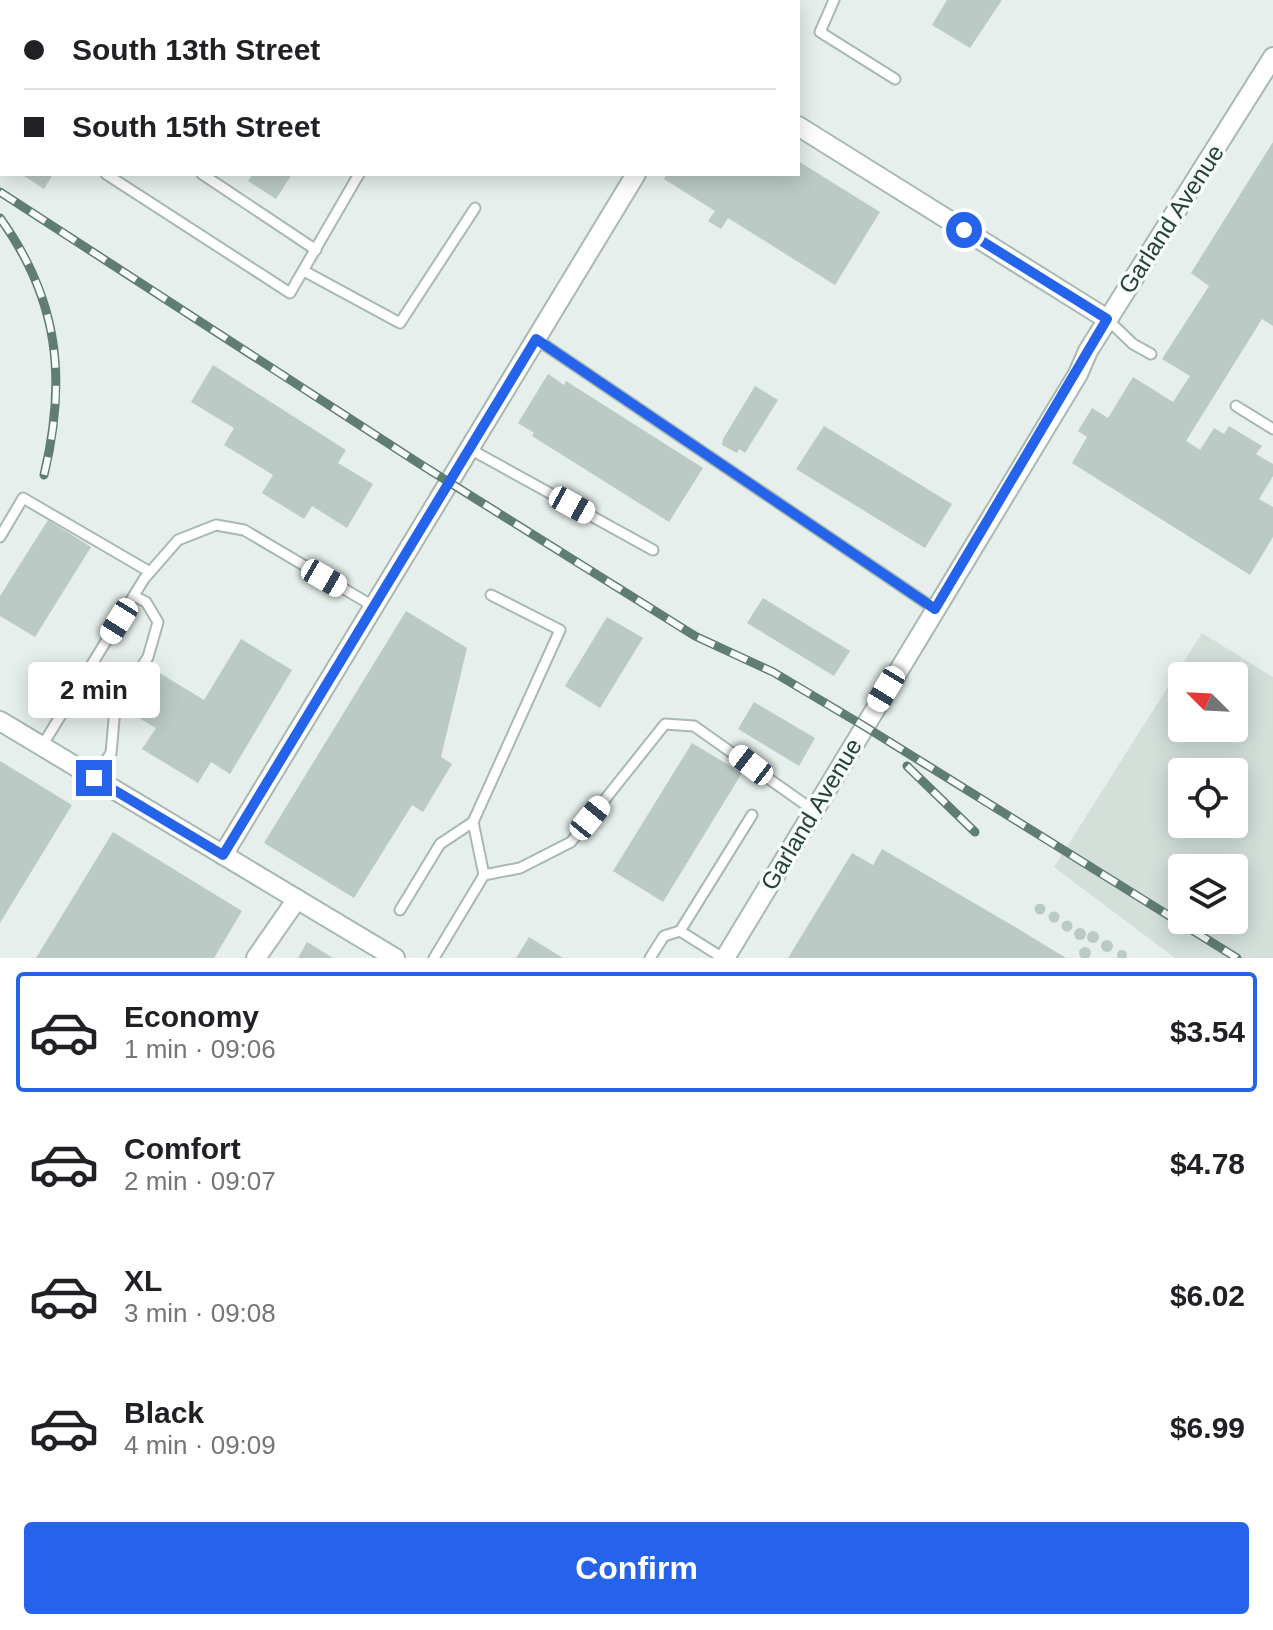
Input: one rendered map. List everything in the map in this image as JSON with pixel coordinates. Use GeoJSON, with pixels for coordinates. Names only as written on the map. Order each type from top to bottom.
{"type":"FeatureCollection","features":[{"type":"Feature","properties":{"kind":"street","name":"Garland Avenue"},"geometry":{"type":"LineString","coordinates":[[724,958],[1107,319],[1273,57]]}},
{"type":"Feature","properties":{"kind":"street"},"geometry":{"type":"LineString","coordinates":[[800,127],[1107,319]]}},
{"type":"Feature","properties":{"kind":"street"},"geometry":{"type":"LineString","coordinates":[[223,855],[635,176]]}},
{"type":"Feature","properties":{"kind":"street"},"geometry":{"type":"LineString","coordinates":[[0,721],[395,958]]}},
{"type":"Feature","properties":{"kind":"street"},"geometry":{"type":"LineString","coordinates":[[256,958],[297,899]]}},
{"type":"Feature","properties":{"kind":"lane"},"geometry":{"type":"LineString","coordinates":[[834,0],[820,32],[895,79]]}},
{"type":"Feature","properties":{"kind":"lane"},"geometry":{"type":"LineString","coordinates":[[109,176],[290,293],[358,176]]}},
{"type":"Feature","properties":{"kind":"lane"},"geometry":{"type":"LineString","coordinates":[[205,176],[316,250]]}},
{"type":"Feature","properties":{"kind":"lane"},"geometry":{"type":"LineString","coordinates":[[304,271],[400,323],[475,208]]}},
{"type":"Feature","properties":{"kind":"lane"},"geometry":{"type":"LineString","coordinates":[[1107,319],[1133,344],[1151,354]]}},
{"type":"Feature","properties":{"kind":"lane"},"geometry":{"type":"LineString","coordinates":[[536,339],[935,609]]}},
{"type":"Feature","properties":{"kind":"lane"},"geometry":{"type":"LineString","coordinates":[[1236,406],[1273,429]]}},
{"type":"Feature","properties":{"kind":"lane"},"geometry":{"type":"LineString","coordinates":[[468,448],[653,550]]}},
{"type":"Feature","properties":{"kind":"lane"},"geometry":{"type":"LineString","coordinates":[[0,537],[23,498],[150,572]]}},
{"type":"Feature","properties":{"kind":"lane"},"geometry":{"type":"LineString","coordinates":[[42,746],[134,596],[178,540],[216,525],[244,530],[373,606]]}},
{"type":"Feature","properties":{"kind":"lane"},"geometry":{"type":"LineString","coordinates":[[400,910],[440,844],[473,822],[560,630],[491,595]]}},
{"type":"Feature","properties":{"kind":"lane"},"geometry":{"type":"LineString","coordinates":[[94,778],[111,753],[115,709],[148,657],[158,622],[146,602],[134,596]]}},
{"type":"Feature","properties":{"kind":"lane"},"geometry":{"type":"LineString","coordinates":[[484,875],[520,868],[571,842],[665,724],[694,726],[813,810]]}},
{"type":"Feature","properties":{"kind":"lane"},"geometry":{"type":"LineString","coordinates":[[650,958],[664,936],[680,931],[752,815]]}},
{"type":"Feature","properties":{"kind":"lane"},"geometry":{"type":"LineString","coordinates":[[434,958],[484,875],[473,822]]}},
{"type":"Feature","properties":{"kind":"lane"},"geometry":{"type":"LineString","coordinates":[[680,931],[724,958]]}},
{"type":"Feature","properties":{"kind":"shaded area"},"geometry":{"type":"Polygon","coordinates":[[[1202,633],[1273,677],[1273,958],[1175,958],[1054,867],[1168,687],[1168,742],[1248,742],[1248,662],[1184,662],[1202,633]]]}},
{"type":"Feature","properties":{"kind":"building"},"geometry":{"type":"Polygon","coordinates":[[[947,0],[1002,0],[970,48],[932,25],[947,0]]]}},
{"type":"Feature","properties":{"kind":"building"},"geometry":{"type":"Polygon","coordinates":[[[1273,142],[1273,326],[1262,319],[1186,441],[1200,450],[1214,428],[1224,434],[1229,426],[1262,446],[1256,454],[1273,464],[1273,476],[1259,499],[1273,507],[1273,537],[1250,575],[1072,463],[1087,437],[1078,431],[1092,408],[1108,418],[1133,377],[1173,402],[1190,376],[1162,359],[1209,286],[1191,273],[1273,142]]]}},
{"type":"Feature","properties":{"kind":"building"},"geometry":{"type":"Polygon","coordinates":[[[800,162],[880,212],[835,285],[728,218],[721,229],[708,221],[715,211],[664,179],[666,176],[800,176],[800,162]]]}},
{"type":"Feature","properties":{"kind":"building"},"geometry":{"type":"Polygon","coordinates":[[[24,176],[52,176],[44,189],[24,176]]]}},
{"type":"Feature","properties":{"kind":"building"},"geometry":{"type":"Polygon","coordinates":[[[252,176],[291,176],[276,199],[248,181],[252,176]]]}},
{"type":"Feature","properties":{"kind":"building"},"geometry":{"type":"Polygon","coordinates":[[[213,365],[346,450],[338,463],[373,484],[347,528],[312,506],[304,519],[262,493],[273,475],[224,445],[234,428],[191,402],[213,365]]]}},
{"type":"Feature","properties":{"kind":"building"},"geometry":{"type":"Polygon","coordinates":[[[548,374],[564,385],[566,381],[703,468],[669,522],[532,436],[534,433],[518,423],[548,374]]]}},
{"type":"Feature","properties":{"kind":"building"},"geometry":{"type":"Polygon","coordinates":[[[755,386],[778,400],[745,453],[739,449],[737,453],[722,445],[723,439],[755,386]]]}},
{"type":"Feature","properties":{"kind":"building"},"geometry":{"type":"Polygon","coordinates":[[[824,426],[952,504],[925,548],[796,469],[824,426]]]}},
{"type":"Feature","properties":{"kind":"building"},"geometry":{"type":"Polygon","coordinates":[[[48,520],[91,547],[35,637],[0,616],[0,596],[48,520]]]}},
{"type":"Feature","properties":{"kind":"building"},"geometry":{"type":"Polygon","coordinates":[[[763,598],[850,651],[834,676],[747,623],[763,598]]]}},
{"type":"Feature","properties":{"kind":"building"},"geometry":{"type":"Polygon","coordinates":[[[406,611],[467,648],[441,757],[452,764],[423,812],[412,805],[354,898],[264,843],[406,611]]]}},
{"type":"Feature","properties":{"kind":"building"},"geometry":{"type":"Polygon","coordinates":[[[607,617],[643,638],[600,708],[565,686],[607,617]]]}},
{"type":"Feature","properties":{"kind":"building"},"geometry":{"type":"Polygon","coordinates":[[[241,639],[292,670],[230,774],[211,762],[198,783],[142,749],[156,728],[127,711],[153,669],[204,700],[241,639]]]}},
{"type":"Feature","properties":{"kind":"building"},"geometry":{"type":"Polygon","coordinates":[[[754,702],[815,738],[799,766],[738,729],[754,702]]]}},
{"type":"Feature","properties":{"kind":"building"},"geometry":{"type":"Polygon","coordinates":[[[692,743],[742,773],[663,902],[613,871],[692,743]]]}},
{"type":"Feature","properties":{"kind":"building"},"geometry":{"type":"Polygon","coordinates":[[[0,761],[72,805],[0,923],[0,761]]]}},
{"type":"Feature","properties":{"kind":"building"},"geometry":{"type":"Polygon","coordinates":[[[113,832],[242,911],[214,958],[36,958],[113,832]]]}},
{"type":"Feature","properties":{"kind":"building"},"geometry":{"type":"Polygon","coordinates":[[[882,849],[1066,958],[788,958],[852,853],[873,865],[882,849]]]}},
{"type":"Feature","properties":{"kind":"building"},"geometry":{"type":"Polygon","coordinates":[[[1040,903],[1046,909],[1040,915],[1034,909],[1040,903]]]}},
{"type":"Feature","properties":{"kind":"building"},"geometry":{"type":"Polygon","coordinates":[[[1054,911],[1060,917],[1054,923],[1048,917],[1054,911]]]}},
{"type":"Feature","properties":{"kind":"building"},"geometry":{"type":"Polygon","coordinates":[[[1067,920],[1073,926],[1067,932],[1061,926],[1067,920]]]}},
{"type":"Feature","properties":{"kind":"building"},"geometry":{"type":"Polygon","coordinates":[[[1080,928],[1086,934],[1080,940],[1074,934],[1080,928]]]}},
{"type":"Feature","properties":{"kind":"building"},"geometry":{"type":"Polygon","coordinates":[[[1093,931],[1099,937],[1093,943],[1087,937],[1093,931]]]}},
{"type":"Feature","properties":{"kind":"building"},"geometry":{"type":"Polygon","coordinates":[[[529,937],[563,958],[516,958],[529,937]]]}},
{"type":"Feature","properties":{"kind":"building"},"geometry":{"type":"Polygon","coordinates":[[[1107,940],[1113,946],[1107,952],[1101,946],[1107,940]]]}},
{"type":"Feature","properties":{"kind":"building"},"geometry":{"type":"Polygon","coordinates":[[[307,942],[333,958],[298,958],[307,942]]]}},
{"type":"Feature","properties":{"kind":"building"},"geometry":{"type":"Polygon","coordinates":[[[1081,949],[1089,949],[1089,957],[1081,957],[1081,949]]]}},
{"type":"Feature","properties":{"kind":"building"},"geometry":{"type":"Polygon","coordinates":[[[1122,950],[1125,958],[1117,955],[1122,950]]]}},
{"type":"Feature","properties":{"kind":"railway"},"geometry":{"type":"LineString","coordinates":[[0,192],[420,464],[695,636],[773,672],[864,726],[1237,958]]}},
{"type":"Feature","properties":{"kind":"railway"},"geometry":{"type":"LineString","coordinates":[[0,218],[35,279],[53,341],[55,406],[44,475]]}},
{"type":"Feature","properties":{"kind":"railway"},"geometry":{"type":"LineString","coordinates":[[907,766],[975,832]]}},
{"type":"Feature","properties":{"kind":"route"},"geometry":{"type":"LineString","coordinates":[[94,778],[223,855],[243,817],[536,339],[935,609],[1078,374],[1107,319],[964,230]]}}]}
